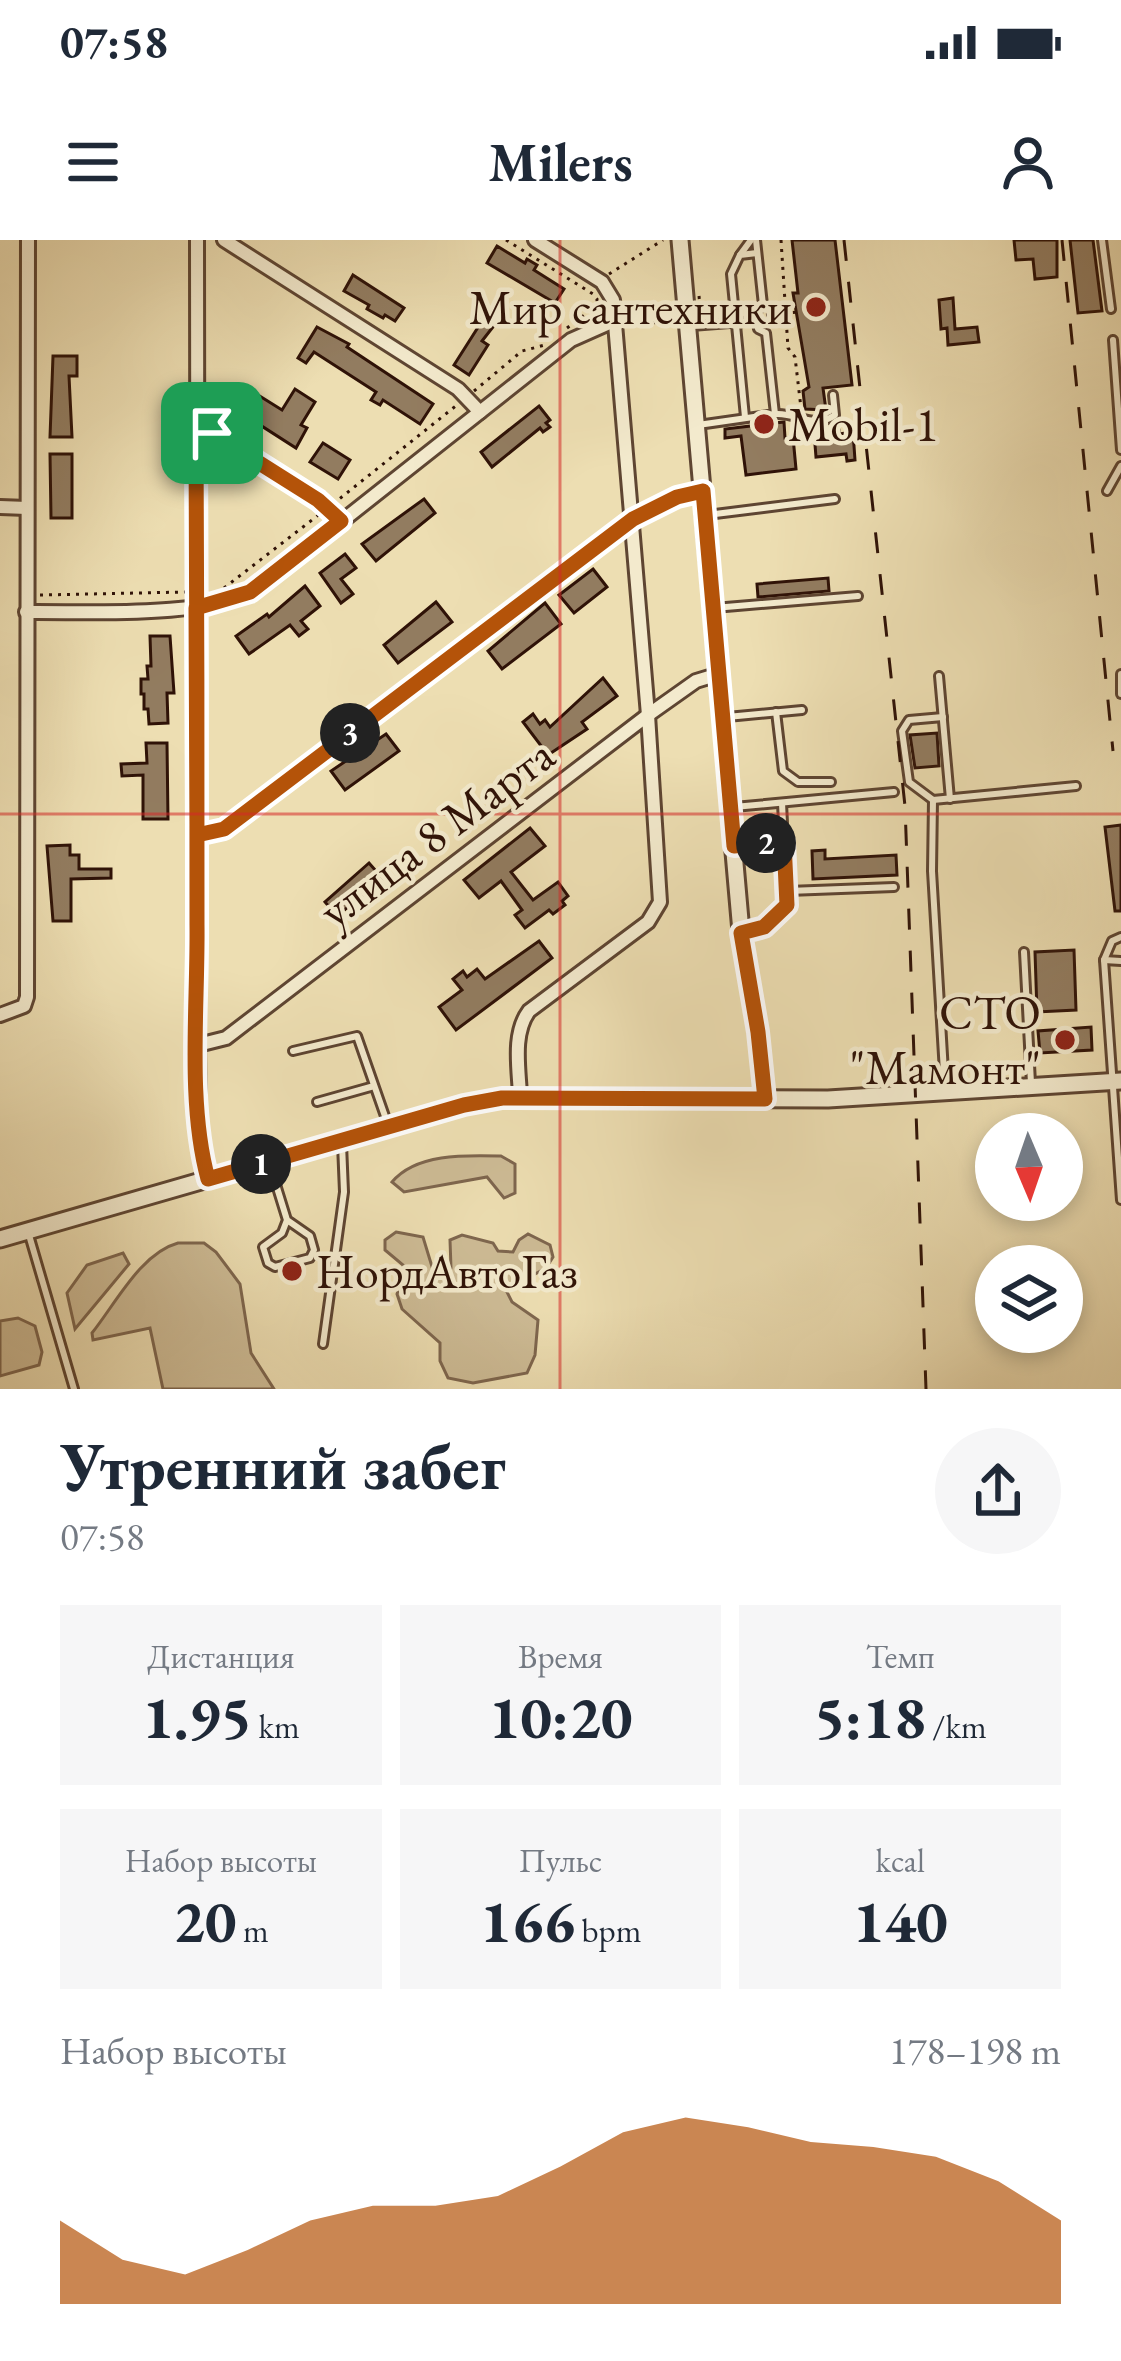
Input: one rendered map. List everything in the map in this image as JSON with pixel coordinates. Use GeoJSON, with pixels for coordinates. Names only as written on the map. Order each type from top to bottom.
{"type":"FeatureCollection","features":[{"type":"Feature","properties":{"kind":"street"},"geometry":{"type":"LineString","coordinates":[[0,1016],[24,1006],[27,997],[28,240]]}},
{"type":"Feature","properties":{"kind":"street"},"geometry":{"type":"LineString","coordinates":[[197,240],[197,1045],[200,1141],[208,1179]]}},
{"type":"Feature","properties":{"kind":"street"},"geometry":{"type":"LineString","coordinates":[[224,240],[466,398],[480,412]]}},
{"type":"Feature","properties":{"kind":"street"},"geometry":{"type":"LineString","coordinates":[[520,1096],[522,1020],[599,955],[648,922],[660,902],[616,320],[610,292],[602,282],[535,240]]}},
{"type":"Feature","properties":{"kind":"street"},"geometry":{"type":"LineString","coordinates":[[680,240],[741,933],[765,1099]]}},
{"type":"Feature","properties":{"kind":"street"},"geometry":{"type":"LineString","coordinates":[[26,613],[196,608],[250,592],[555,351],[616,320],[687,318]]}},
{"type":"Feature","properties":{"kind":"street"},"geometry":{"type":"LineString","coordinates":[[197,835],[224,829],[633,519],[677,497],[703,491]]}},
{"type":"Feature","properties":{"kind":"street"},"geometry":{"type":"LineString","coordinates":[[0,507],[27,508]]}},
{"type":"Feature","properties":{"kind":"street","name":"улица 8 Марта"},"geometry":{"type":"LineString","coordinates":[[197,1045],[226,1038],[648,715],[696,681],[719,674]]}},
{"type":"Feature","properties":{"kind":"street"},"geometry":{"type":"LineString","coordinates":[[0,1239],[464,1105],[520,1096],[765,1099],[1117,1081]]}},
{"type":"Feature","properties":{"kind":"lane"},"geometry":{"type":"LineString","coordinates":[[753,240],[763,305],[756,312],[758,329],[766,334],[775,414]]}},
{"type":"Feature","properties":{"kind":"lane"},"geometry":{"type":"LineString","coordinates":[[745,417],[731,274],[753,240]]}},
{"type":"Feature","properties":{"kind":"lane"},"geometry":{"type":"LineString","coordinates":[[1102,240],[1111,309]]}},
{"type":"Feature","properties":{"kind":"lane"},"geometry":{"type":"LineString","coordinates":[[740,255],[757,253]]}},
{"type":"Feature","properties":{"kind":"lane"},"geometry":{"type":"LineString","coordinates":[[687,318],[757,321]]}},
{"type":"Feature","properties":{"kind":"lane"},"geometry":{"type":"LineString","coordinates":[[1113,340],[1121,450]]}},
{"type":"Feature","properties":{"kind":"lane"},"geometry":{"type":"LineString","coordinates":[[697,425],[788,412],[805,422],[829,420],[835,415],[833,395]]}},
{"type":"Feature","properties":{"kind":"lane"},"geometry":{"type":"LineString","coordinates":[[196,432],[224,437],[328,507],[341,521]]}},
{"type":"Feature","properties":{"kind":"lane"},"geometry":{"type":"LineString","coordinates":[[1107,491],[1121,466]]}},
{"type":"Feature","properties":{"kind":"lane"},"geometry":{"type":"LineString","coordinates":[[706,515],[835,499]]}},
{"type":"Feature","properties":{"kind":"lane"},"geometry":{"type":"LineString","coordinates":[[714,608],[858,596]]}},
{"type":"Feature","properties":{"kind":"lane"},"geometry":{"type":"LineString","coordinates":[[1121,674],[1121,694]]}},
{"type":"Feature","properties":{"kind":"lane"},"geometry":{"type":"LineString","coordinates":[[939,676],[950,799]]}},
{"type":"Feature","properties":{"kind":"lane"},"geometry":{"type":"LineString","coordinates":[[723,717],[802,710]]}},
{"type":"Feature","properties":{"kind":"lane"},"geometry":{"type":"LineString","coordinates":[[776,712],[783,771],[798,782],[832,782]]}},
{"type":"Feature","properties":{"kind":"lane"},"geometry":{"type":"LineString","coordinates":[[943,717],[909,720],[902,731],[906,776],[933,800],[1076,786]]}},
{"type":"Feature","properties":{"kind":"lane"},"geometry":{"type":"LineString","coordinates":[[731,807],[894,792]]}},
{"type":"Feature","properties":{"kind":"lane"},"geometry":{"type":"LineString","coordinates":[[933,800],[932,871],[945,1093]]}},
{"type":"Feature","properties":{"kind":"lane"},"geometry":{"type":"LineString","coordinates":[[741,933],[758,931],[787,905],[782,803]]}},
{"type":"Feature","properties":{"kind":"lane"},"geometry":{"type":"LineString","coordinates":[[734,846],[784,842]]}},
{"type":"Feature","properties":{"kind":"lane"},"geometry":{"type":"LineString","coordinates":[[788,891],[894,887]]}},
{"type":"Feature","properties":{"kind":"lane"},"geometry":{"type":"LineString","coordinates":[[1121,937],[1112,941],[1104,960],[1117,1081],[1121,1200]]}},
{"type":"Feature","properties":{"kind":"lane"},"geometry":{"type":"LineString","coordinates":[[1024,952],[1031,1086]]}},
{"type":"Feature","properties":{"kind":"lane"},"geometry":{"type":"LineString","coordinates":[[1104,960],[1121,961]]}},
{"type":"Feature","properties":{"kind":"lane"},"geometry":{"type":"LineString","coordinates":[[293,1051],[354,1034],[388,1127]]}},
{"type":"Feature","properties":{"kind":"lane"},"geometry":{"type":"LineString","coordinates":[[317,1102],[374,1086]]}},
{"type":"Feature","properties":{"kind":"lane"},"geometry":{"type":"LineString","coordinates":[[323,1344],[344,1192],[342,1140]]}},
{"type":"Feature","properties":{"kind":"lane"},"geometry":{"type":"LineString","coordinates":[[268,1162],[287,1220],[310,1236],[313,1255],[271,1266],[263,1247],[282,1233],[287,1220]]}},
{"type":"Feature","properties":{"kind":"lane"},"geometry":{"type":"LineString","coordinates":[[28,1231],[74,1389]]}},
{"type":"Feature","properties":{"kind":"path"},"geometry":{"type":"LineString","coordinates":[[506,240],[593,293],[612,270],[663,240]]}},
{"type":"Feature","properties":{"kind":"path"},"geometry":{"type":"LineString","coordinates":[[781,240],[788,348],[795,357],[801,408]]}},
{"type":"Feature","properties":{"kind":"path"},"geometry":{"type":"LineString","coordinates":[[562,333],[595,307]]}},
{"type":"Feature","properties":{"kind":"path"},"geometry":{"type":"LineString","coordinates":[[40,596],[224,589],[522,351],[545,346]]}},
{"type":"Feature","properties":{"kind":"shaded area"},"geometry":{"type":"Polygon","coordinates":[[[501,1156],[515,1164],[515,1193],[504,1198],[487,1177],[404,1192],[392,1182],[428,1161],[501,1156]]]}},
{"type":"Feature","properties":{"kind":"shaded area"},"geometry":{"type":"Polygon","coordinates":[[[396,1232],[423,1237],[433,1270],[447,1278],[450,1240],[462,1235],[493,1243],[498,1251],[513,1252],[528,1234],[550,1245],[553,1257],[546,1268],[506,1290],[512,1302],[538,1320],[535,1355],[527,1373],[473,1383],[448,1378],[440,1361],[440,1343],[402,1309],[397,1294],[403,1265],[385,1250],[385,1240],[396,1232]]]}},
{"type":"Feature","properties":{"kind":"shaded area"},"geometry":{"type":"Polygon","coordinates":[[[178,1243],[204,1243],[240,1284],[251,1353],[274,1389],[163,1389],[150,1328],[93,1340],[92,1333],[130,1280],[152,1257],[178,1243]]]}},
{"type":"Feature","properties":{"kind":"shaded area"},"geometry":{"type":"Polygon","coordinates":[[[123,1253],[129,1264],[75,1329],[67,1293],[87,1265],[123,1253]]]}},
{"type":"Feature","properties":{"kind":"shaded area"},"geometry":{"type":"Polygon","coordinates":[[[18,1318],[35,1326],[42,1352],[39,1365],[0,1376],[0,1321],[18,1318]]]}},
{"type":"Feature","properties":{"kind":"building"},"geometry":{"type":"Polygon","coordinates":[[[792,240],[835,240],[852,385],[823,388],[826,410],[805,409],[803,391],[809,387],[793,293],[798,293],[792,240]]]}},
{"type":"Feature","properties":{"kind":"building"},"geometry":{"type":"Polygon","coordinates":[[[1014,240],[1057,240],[1057,277],[1035,279],[1033,259],[1016,260],[1014,240]]]}},
{"type":"Feature","properties":{"kind":"building"},"geometry":{"type":"Polygon","coordinates":[[[1070,240],[1093,240],[1102,311],[1078,313],[1070,240]]]}},
{"type":"Feature","properties":{"kind":"building"},"geometry":{"type":"Polygon","coordinates":[[[497,246],[537,265],[534,270],[564,289],[555,303],[487,263],[497,246]]]}},
{"type":"Feature","properties":{"kind":"building"},"geometry":{"type":"Polygon","coordinates":[[[353,275],[404,308],[395,321],[367,309],[369,305],[344,291],[353,275]]]}},
{"type":"Feature","properties":{"kind":"building"},"geometry":{"type":"Polygon","coordinates":[[[953,298],[955,329],[977,327],[979,342],[948,345],[947,328],[941,329],[939,300],[953,298]]]}},
{"type":"Feature","properties":{"kind":"building"},"geometry":{"type":"Polygon","coordinates":[[[483,308],[500,318],[482,341],[488,345],[469,375],[454,365],[482,321],[477,318],[483,308]]]}},
{"type":"Feature","properties":{"kind":"building"},"geometry":{"type":"Polygon","coordinates":[[[317,327],[433,404],[420,424],[383,400],[380,405],[371,400],[376,392],[314,352],[306,363],[298,358],[317,327]]]}},
{"type":"Feature","properties":{"kind":"building"},"geometry":{"type":"Polygon","coordinates":[[[53,356],[77,356],[77,376],[69,376],[72,437],[50,437],[53,356]]]}},
{"type":"Feature","properties":{"kind":"building"},"geometry":{"type":"Polygon","coordinates":[[[245,387],[282,410],[295,389],[315,402],[301,425],[307,428],[296,448],[232,407],[245,387]]]}},
{"type":"Feature","properties":{"kind":"building"},"geometry":{"type":"Polygon","coordinates":[[[539,406],[550,427],[543,432],[540,428],[492,467],[481,452],[539,406]]]}},
{"type":"Feature","properties":{"kind":"building"},"geometry":{"type":"Polygon","coordinates":[[[784,422],[785,438],[793,437],[796,469],[746,475],[741,436],[725,438],[725,429],[784,422]]]}},
{"type":"Feature","properties":{"kind":"building"},"geometry":{"type":"Polygon","coordinates":[[[839,430],[839,434],[853,432],[855,460],[847,461],[846,454],[816,457],[814,432],[839,430]]]}},
{"type":"Feature","properties":{"kind":"building"},"geometry":{"type":"Polygon","coordinates":[[[323,443],[350,460],[338,479],[310,462],[323,443]]]}},
{"type":"Feature","properties":{"kind":"building"},"geometry":{"type":"Polygon","coordinates":[[[50,454],[72,454],[72,518],[51,518],[50,454]]]}},
{"type":"Feature","properties":{"kind":"building"},"geometry":{"type":"Polygon","coordinates":[[[424,499],[435,513],[376,561],[362,544],[424,499]]]}},
{"type":"Feature","properties":{"kind":"building"},"geometry":{"type":"Polygon","coordinates":[[[345,554],[356,568],[341,579],[353,594],[341,603],[320,573],[345,554]]]}},
{"type":"Feature","properties":{"kind":"building"},"geometry":{"type":"Polygon","coordinates":[[[593,569],[607,587],[574,613],[559,595],[593,569]]]}},
{"type":"Feature","properties":{"kind":"building"},"geometry":{"type":"Polygon","coordinates":[[[828,578],[829,591],[758,597],[757,584],[828,578]]]}},
{"type":"Feature","properties":{"kind":"building"},"geometry":{"type":"Polygon","coordinates":[[[305,586],[320,606],[301,621],[308,629],[299,636],[290,625],[249,654],[236,636],[269,617],[305,586]]]}},
{"type":"Feature","properties":{"kind":"building"},"geometry":{"type":"Polygon","coordinates":[[[436,602],[452,622],[398,663],[384,645],[436,602]]]}},
{"type":"Feature","properties":{"kind":"building"},"geometry":{"type":"Polygon","coordinates":[[[545,603],[561,624],[502,669],[488,651],[545,603]]]}},
{"type":"Feature","properties":{"kind":"building"},"geometry":{"type":"Polygon","coordinates":[[[150,636],[170,636],[174,693],[167,693],[168,723],[149,724],[148,709],[144,709],[141,679],[148,679],[147,666],[151,666],[150,636]]]}},
{"type":"Feature","properties":{"kind":"building"},"geometry":{"type":"Polygon","coordinates":[[[603,678],[617,696],[582,722],[587,729],[548,755],[523,722],[533,714],[540,724],[545,720],[550,727],[603,678]]]}},
{"type":"Feature","properties":{"kind":"building"},"geometry":{"type":"Polygon","coordinates":[[[937,733],[939,766],[915,768],[910,735],[937,733]]]}},
{"type":"Feature","properties":{"kind":"building"},"geometry":{"type":"Polygon","coordinates":[[[386,734],[399,751],[345,790],[331,771],[386,734]]]}},
{"type":"Feature","properties":{"kind":"building"},"geometry":{"type":"Polygon","coordinates":[[[146,743],[167,743],[168,819],[143,819],[143,775],[122,776],[121,764],[147,763],[146,743]]]}},
{"type":"Feature","properties":{"kind":"building"},"geometry":{"type":"Polygon","coordinates":[[[1121,825],[1121,911],[1115,911],[1105,827],[1121,825]]]}},
{"type":"Feature","properties":{"kind":"building"},"geometry":{"type":"Polygon","coordinates":[[[530,828],[545,846],[511,872],[533,900],[558,882],[568,896],[553,914],[549,910],[525,928],[515,915],[522,910],[501,881],[479,898],[464,880],[530,828]]]}},
{"type":"Feature","properties":{"kind":"building"},"geometry":{"type":"Polygon","coordinates":[[[70,845],[70,855],[79,855],[79,869],[111,869],[111,878],[71,879],[71,921],[53,921],[47,846],[70,845]]]}},
{"type":"Feature","properties":{"kind":"building"},"geometry":{"type":"Polygon","coordinates":[[[825,850],[825,859],[896,855],[897,875],[813,879],[812,851],[825,850]]]}},
{"type":"Feature","properties":{"kind":"building"},"geometry":{"type":"Polygon","coordinates":[[[369,863],[383,879],[337,916],[325,902],[369,863]]]}},
{"type":"Feature","properties":{"kind":"building"},"geometry":{"type":"Polygon","coordinates":[[[539,941],[552,958],[456,1030],[439,1007],[462,990],[453,979],[477,969],[485,979],[539,941]]]}},
{"type":"Feature","properties":{"kind":"building"},"geometry":{"type":"Polygon","coordinates":[[[1074,950],[1076,1010],[1037,1012],[1035,952],[1074,950]]]}},
{"type":"Feature","properties":{"kind":"building","name":"СТО \"Мамонт\""},"geometry":{"type":"Polygon","coordinates":[[[1091,1027],[1092,1050],[1040,1053],[1038,1031],[1091,1027]]]}},
{"type":"Feature","properties":{"kind":"railway"},"geometry":{"type":"LineString","coordinates":[[844,240],[905,806],[926,1389]]}},
{"type":"Feature","properties":{"kind":"railway"},"geometry":{"type":"LineString","coordinates":[[1062,240],[1113,751]]}},
{"type":"Feature","properties":{"kind":"place","name":"Мир сантехники"},"geometry":{"type":"Point","coordinates":[816,307]}},
{"type":"Feature","properties":{"kind":"place","name":"Mobil-1"},"geometry":{"type":"Point","coordinates":[764,424]}},
{"type":"Feature","properties":{"kind":"place","name":"СТО \"Мамонт\""},"geometry":{"type":"Point","coordinates":[1065,1040]}},
{"type":"Feature","properties":{"kind":"place","name":"НордАвтоГаз"},"geometry":{"type":"Point","coordinates":[292,1271]}},
{"type":"Feature","properties":{"kind":"route"},"geometry":{"type":"LineString","coordinates":[[212,433],[196,432],[196,608],[197,835],[197,1045],[200,1141],[208,1179],[502,1098],[765,1099],[741,933],[764,927],[787,905],[784,842],[734,846],[703,491],[677,497],[633,519],[224,829],[197,835],[197,722],[196,608],[250,592],[341,521],[318,500],[212,433]]}}]}
